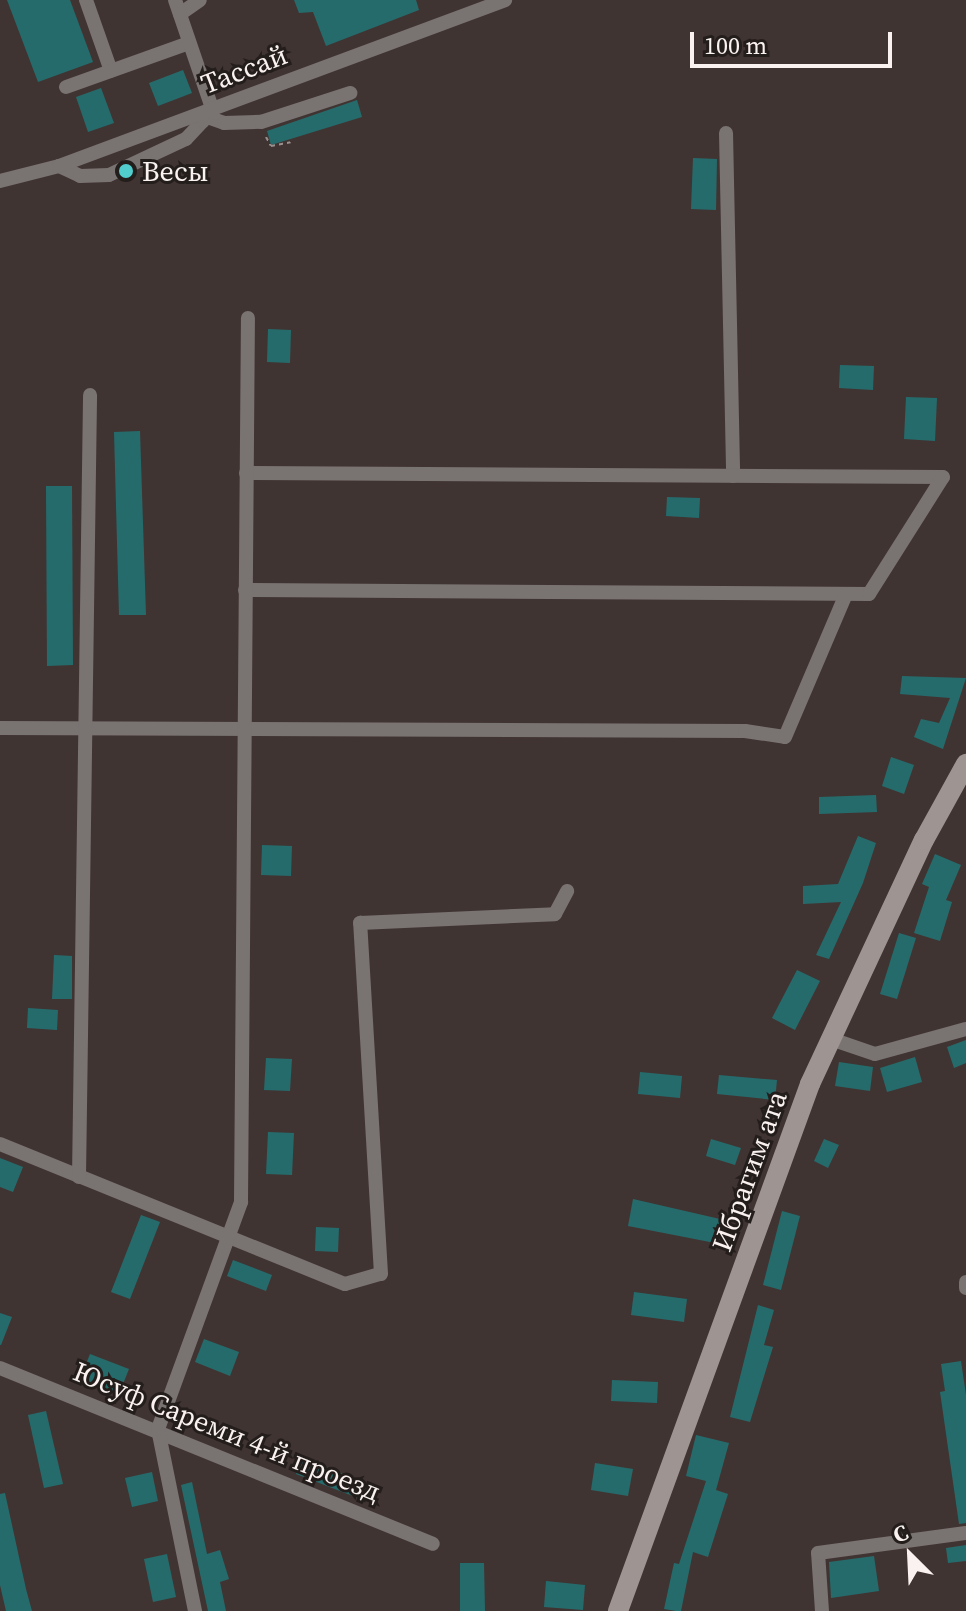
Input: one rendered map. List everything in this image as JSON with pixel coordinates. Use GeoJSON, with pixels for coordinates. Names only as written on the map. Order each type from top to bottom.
{"type":"FeatureCollection","features":[{"type":"Feature","properties":{"kind":"street"},"geometry":{"type":"LineString","coordinates":[[86,0],[111,71]]}},
{"type":"Feature","properties":{"kind":"street"},"geometry":{"type":"LineString","coordinates":[[200,0],[177,7],[209,112],[224,123],[261,122],[350,93]]}},
{"type":"Feature","properties":{"kind":"street","name":"Тассай"},"geometry":{"type":"LineString","coordinates":[[0,181],[59,166],[209,112],[477,4],[505,0]]}},
{"type":"Feature","properties":{"kind":"street"},"geometry":{"type":"LineString","coordinates":[[66,87],[189,43]]}},
{"type":"Feature","properties":{"kind":"street"},"geometry":{"type":"LineString","coordinates":[[59,166],[80,176],[109,175],[186,139],[209,112]]}},
{"type":"Feature","properties":{"kind":"street"},"geometry":{"type":"LineString","coordinates":[[726,133],[733,476]]}},
{"type":"Feature","properties":{"kind":"street"},"geometry":{"type":"LineString","coordinates":[[195,1611],[158,1429],[241,1202],[248,318]]}},
{"type":"Feature","properties":{"kind":"street"},"geometry":{"type":"LineString","coordinates":[[79,1177],[90,395]]}},
{"type":"Feature","properties":{"kind":"street"},"geometry":{"type":"LineString","coordinates":[[245,590],[869,594],[943,477],[246,473]]}},
{"type":"Feature","properties":{"kind":"street"},"geometry":{"type":"LineString","coordinates":[[0,728],[745,731],[785,737],[846,594]]}},
{"type":"Feature","properties":{"kind":"street","name":"Ибрагим ата"},"geometry":{"type":"LineString","coordinates":[[618,1611],[831,1039],[924,840],[966,764]]}},
{"type":"Feature","properties":{"kind":"street"},"geometry":{"type":"LineString","coordinates":[[0,1144],[345,1284],[381,1274],[360,923],[555,914],[567,891]]}},
{"type":"Feature","properties":{"kind":"street"},"geometry":{"type":"LineString","coordinates":[[831,1039],[875,1054],[966,1029]]}},
{"type":"Feature","properties":{"kind":"street"},"geometry":{"type":"LineString","coordinates":[[966,1282],[966,1288]]}},
{"type":"Feature","properties":{"kind":"street","name":"Юсуф Сареми 4-й проезд"},"geometry":{"type":"LineString","coordinates":[[0,1368],[158,1429],[433,1544]]}},
{"type":"Feature","properties":{"kind":"street"},"geometry":{"type":"LineString","coordinates":[[822,1611],[818,1553],[966,1533]]}},
{"type":"Feature","properties":{"kind":"path"},"geometry":{"type":"LineString","coordinates":[[261,122],[271,146],[291,142]]}},
{"type":"Feature","properties":{"kind":"building"},"geometry":{"type":"Polygon","coordinates":[[[7,0],[70,0],[93,62],[38,82],[7,0]]]}},
{"type":"Feature","properties":{"kind":"building"},"geometry":{"type":"Polygon","coordinates":[[[294,0],[416,0],[419,10],[326,46],[313,12],[299,13],[294,0]]]}},
{"type":"Feature","properties":{"kind":"building"},"geometry":{"type":"Polygon","coordinates":[[[183,70],[192,93],[158,106],[149,83],[183,70]]]}},
{"type":"Feature","properties":{"kind":"building"},"geometry":{"type":"Polygon","coordinates":[[[101,88],[114,123],[88,132],[76,97],[101,88]]]}},
{"type":"Feature","properties":{"kind":"building"},"geometry":{"type":"Polygon","coordinates":[[[357,100],[362,117],[271,145],[267,131],[357,100]]]}},
{"type":"Feature","properties":{"kind":"building"},"geometry":{"type":"Polygon","coordinates":[[[693,158],[717,159],[716,210],[691,209],[693,158]]]}},
{"type":"Feature","properties":{"kind":"building"},"geometry":{"type":"Polygon","coordinates":[[[268,329],[291,330],[290,363],[267,362],[268,329]]]}},
{"type":"Feature","properties":{"kind":"building"},"geometry":{"type":"Polygon","coordinates":[[[840,365],[874,366],[873,390],[839,388],[840,365]]]}},
{"type":"Feature","properties":{"kind":"building"},"geometry":{"type":"Polygon","coordinates":[[[906,397],[937,398],[935,441],[904,439],[906,397]]]}},
{"type":"Feature","properties":{"kind":"building"},"geometry":{"type":"Polygon","coordinates":[[[140,431],[146,615],[119,615],[114,432],[140,431]]]}},
{"type":"Feature","properties":{"kind":"building"},"geometry":{"type":"Polygon","coordinates":[[[46,486],[72,486],[73,665],[47,666],[46,486]]]}},
{"type":"Feature","properties":{"kind":"building"},"geometry":{"type":"Polygon","coordinates":[[[667,497],[700,498],[699,518],[666,516],[667,497]]]}},
{"type":"Feature","properties":{"kind":"building"},"geometry":{"type":"Polygon","coordinates":[[[902,676],[966,678],[943,749],[914,737],[921,719],[939,723],[950,698],[900,694],[902,676]]]}},
{"type":"Feature","properties":{"kind":"building"},"geometry":{"type":"Polygon","coordinates":[[[891,757],[914,765],[904,794],[882,786],[891,757]]]}},
{"type":"Feature","properties":{"kind":"building"},"geometry":{"type":"Polygon","coordinates":[[[876,795],[877,812],[819,814],[819,797],[876,795]]]}},
{"type":"Feature","properties":{"kind":"building"},"geometry":{"type":"Polygon","coordinates":[[[858,836],[876,843],[863,883],[829,959],[816,955],[841,902],[803,904],[803,886],[838,884],[858,836]]]}},
{"type":"Feature","properties":{"kind":"building"},"geometry":{"type":"Polygon","coordinates":[[[262,845],[292,846],[291,876],[261,875],[262,845]]]}},
{"type":"Feature","properties":{"kind":"building"},"geometry":{"type":"Polygon","coordinates":[[[935,854],[961,865],[946,900],[952,902],[940,941],[914,933],[929,887],[922,884],[935,854]]]}},
{"type":"Feature","properties":{"kind":"building"},"geometry":{"type":"Polygon","coordinates":[[[899,933],[916,938],[897,999],[880,994],[899,933]]]}},
{"type":"Feature","properties":{"kind":"building"},"geometry":{"type":"Polygon","coordinates":[[[54,955],[72,956],[72,999],[52,999],[54,955]]]}},
{"type":"Feature","properties":{"kind":"building"},"geometry":{"type":"Polygon","coordinates":[[[797,970],[820,981],[795,1030],[772,1018],[797,970]]]}},
{"type":"Feature","properties":{"kind":"building"},"geometry":{"type":"Polygon","coordinates":[[[28,1008],[58,1010],[57,1030],[27,1028],[28,1008]]]}},
{"type":"Feature","properties":{"kind":"building"},"geometry":{"type":"Polygon","coordinates":[[[966,1040],[966,1063],[954,1068],[947,1047],[966,1040]]]}},
{"type":"Feature","properties":{"kind":"building"},"geometry":{"type":"Polygon","coordinates":[[[915,1057],[922,1082],[887,1092],[880,1068],[915,1057]]]}},
{"type":"Feature","properties":{"kind":"building"},"geometry":{"type":"Polygon","coordinates":[[[266,1058],[292,1059],[290,1091],[264,1090],[266,1058]]]}},
{"type":"Feature","properties":{"kind":"building"},"geometry":{"type":"Polygon","coordinates":[[[839,1062],[873,1067],[870,1091],[835,1086],[839,1062]]]}},
{"type":"Feature","properties":{"kind":"building"},"geometry":{"type":"Polygon","coordinates":[[[640,1072],[682,1076],[680,1098],[638,1094],[640,1072]]]}},
{"type":"Feature","properties":{"kind":"building"},"geometry":{"type":"Polygon","coordinates":[[[719,1075],[777,1080],[775,1100],[717,1094],[719,1075]]]}},
{"type":"Feature","properties":{"kind":"building"},"geometry":{"type":"Polygon","coordinates":[[[268,1132],[294,1133],[292,1175],[266,1174],[268,1132]]]}},
{"type":"Feature","properties":{"kind":"building"},"geometry":{"type":"Polygon","coordinates":[[[711,1139],[741,1148],[735,1165],[706,1156],[711,1139]]]}},
{"type":"Feature","properties":{"kind":"building"},"geometry":{"type":"Polygon","coordinates":[[[824,1139],[839,1145],[828,1168],[814,1161],[824,1139]]]}},
{"type":"Feature","properties":{"kind":"building"},"geometry":{"type":"Polygon","coordinates":[[[0,1158],[23,1167],[13,1192],[0,1187],[0,1158]]]}},
{"type":"Feature","properties":{"kind":"building"},"geometry":{"type":"Polygon","coordinates":[[[633,1199],[720,1219],[715,1243],[628,1226],[633,1199]]]}},
{"type":"Feature","properties":{"kind":"building"},"geometry":{"type":"Polygon","coordinates":[[[782,1211],[800,1216],[781,1290],[763,1285],[782,1211]]]}},
{"type":"Feature","properties":{"kind":"building"},"geometry":{"type":"Polygon","coordinates":[[[141,1215],[160,1222],[130,1299],[111,1292],[141,1215]]]}},
{"type":"Feature","properties":{"kind":"building"},"geometry":{"type":"Polygon","coordinates":[[[316,1227],[339,1228],[338,1252],[315,1251],[316,1227]]]}},
{"type":"Feature","properties":{"kind":"building"},"geometry":{"type":"Polygon","coordinates":[[[233,1260],[272,1275],[266,1291],[227,1276],[233,1260]]]}},
{"type":"Feature","properties":{"kind":"building"},"geometry":{"type":"Polygon","coordinates":[[[634,1292],[687,1299],[684,1322],[631,1315],[634,1292]]]}},
{"type":"Feature","properties":{"kind":"building"},"geometry":{"type":"Polygon","coordinates":[[[758,1305],[774,1310],[764,1345],[773,1347],[750,1422],[730,1417],[758,1305]]]}},
{"type":"Feature","properties":{"kind":"building"},"geometry":{"type":"Polygon","coordinates":[[[0,1313],[12,1317],[1,1345],[0,1345],[0,1313]]]}},
{"type":"Feature","properties":{"kind":"building"},"geometry":{"type":"Polygon","coordinates":[[[204,1339],[239,1352],[230,1376],[195,1362],[204,1339]]]}},
{"type":"Feature","properties":{"kind":"building"},"geometry":{"type":"Polygon","coordinates":[[[90,1354],[129,1369],[119,1394],[80,1379],[90,1354]]]}},
{"type":"Feature","properties":{"kind":"building"},"geometry":{"type":"Polygon","coordinates":[[[961,1361],[966,1395],[966,1523],[959,1524],[940,1392],[945,1391],[941,1364],[961,1361]]]}},
{"type":"Feature","properties":{"kind":"building"},"geometry":{"type":"Polygon","coordinates":[[[612,1380],[658,1382],[657,1403],[611,1401],[612,1380]]]}},
{"type":"Feature","properties":{"kind":"building"},"geometry":{"type":"Polygon","coordinates":[[[46,1411],[63,1484],[44,1488],[28,1415],[46,1411]]]}},
{"type":"Feature","properties":{"kind":"building"},"geometry":{"type":"Polygon","coordinates":[[[696,1435],[729,1443],[716,1490],[728,1494],[708,1557],[693,1552],[681,1611],[676,1611],[664,1609],[674,1563],[679,1564],[706,1481],[686,1476],[696,1435]]]}},
{"type":"Feature","properties":{"kind":"building"},"geometry":{"type":"Polygon","coordinates":[[[302,1458],[364,1482],[358,1498],[296,1474],[302,1458]]]}},
{"type":"Feature","properties":{"kind":"building"},"geometry":{"type":"Polygon","coordinates":[[[595,1463],[633,1469],[628,1496],[591,1490],[595,1463]]]}},
{"type":"Feature","properties":{"kind":"building"},"geometry":{"type":"Polygon","coordinates":[[[152,1472],[158,1501],[132,1507],[125,1478],[152,1472]]]}},
{"type":"Feature","properties":{"kind":"building"},"geometry":{"type":"Polygon","coordinates":[[[192,1482],[207,1554],[220,1550],[229,1579],[220,1582],[226,1611],[208,1611],[181,1485],[192,1482]]]}},
{"type":"Feature","properties":{"kind":"building"},"geometry":{"type":"Polygon","coordinates":[[[5,1493],[32,1611],[6,1611],[0,1585],[0,1494],[5,1493]]]}},
{"type":"Feature","properties":{"kind":"building"},"geometry":{"type":"Polygon","coordinates":[[[966,1545],[966,1561],[948,1563],[946,1548],[966,1545]]]}},
{"type":"Feature","properties":{"kind":"building"},"geometry":{"type":"Polygon","coordinates":[[[167,1554],[176,1597],[153,1602],[144,1559],[167,1554]]]}},
{"type":"Feature","properties":{"kind":"building"},"geometry":{"type":"Polygon","coordinates":[[[874,1556],[879,1591],[831,1598],[829,1562],[874,1556]]]}},
{"type":"Feature","properties":{"kind":"building"},"geometry":{"type":"Polygon","coordinates":[[[460,1563],[484,1563],[485,1611],[460,1611],[460,1563]]]}},
{"type":"Feature","properties":{"kind":"building"},"geometry":{"type":"Polygon","coordinates":[[[546,1581],[585,1585],[583,1610],[544,1607],[546,1581]]]}},
{"type":"Feature","properties":{"kind":"place","name":"Весы"},"geometry":{"type":"Point","coordinates":[126,171]}}]}
